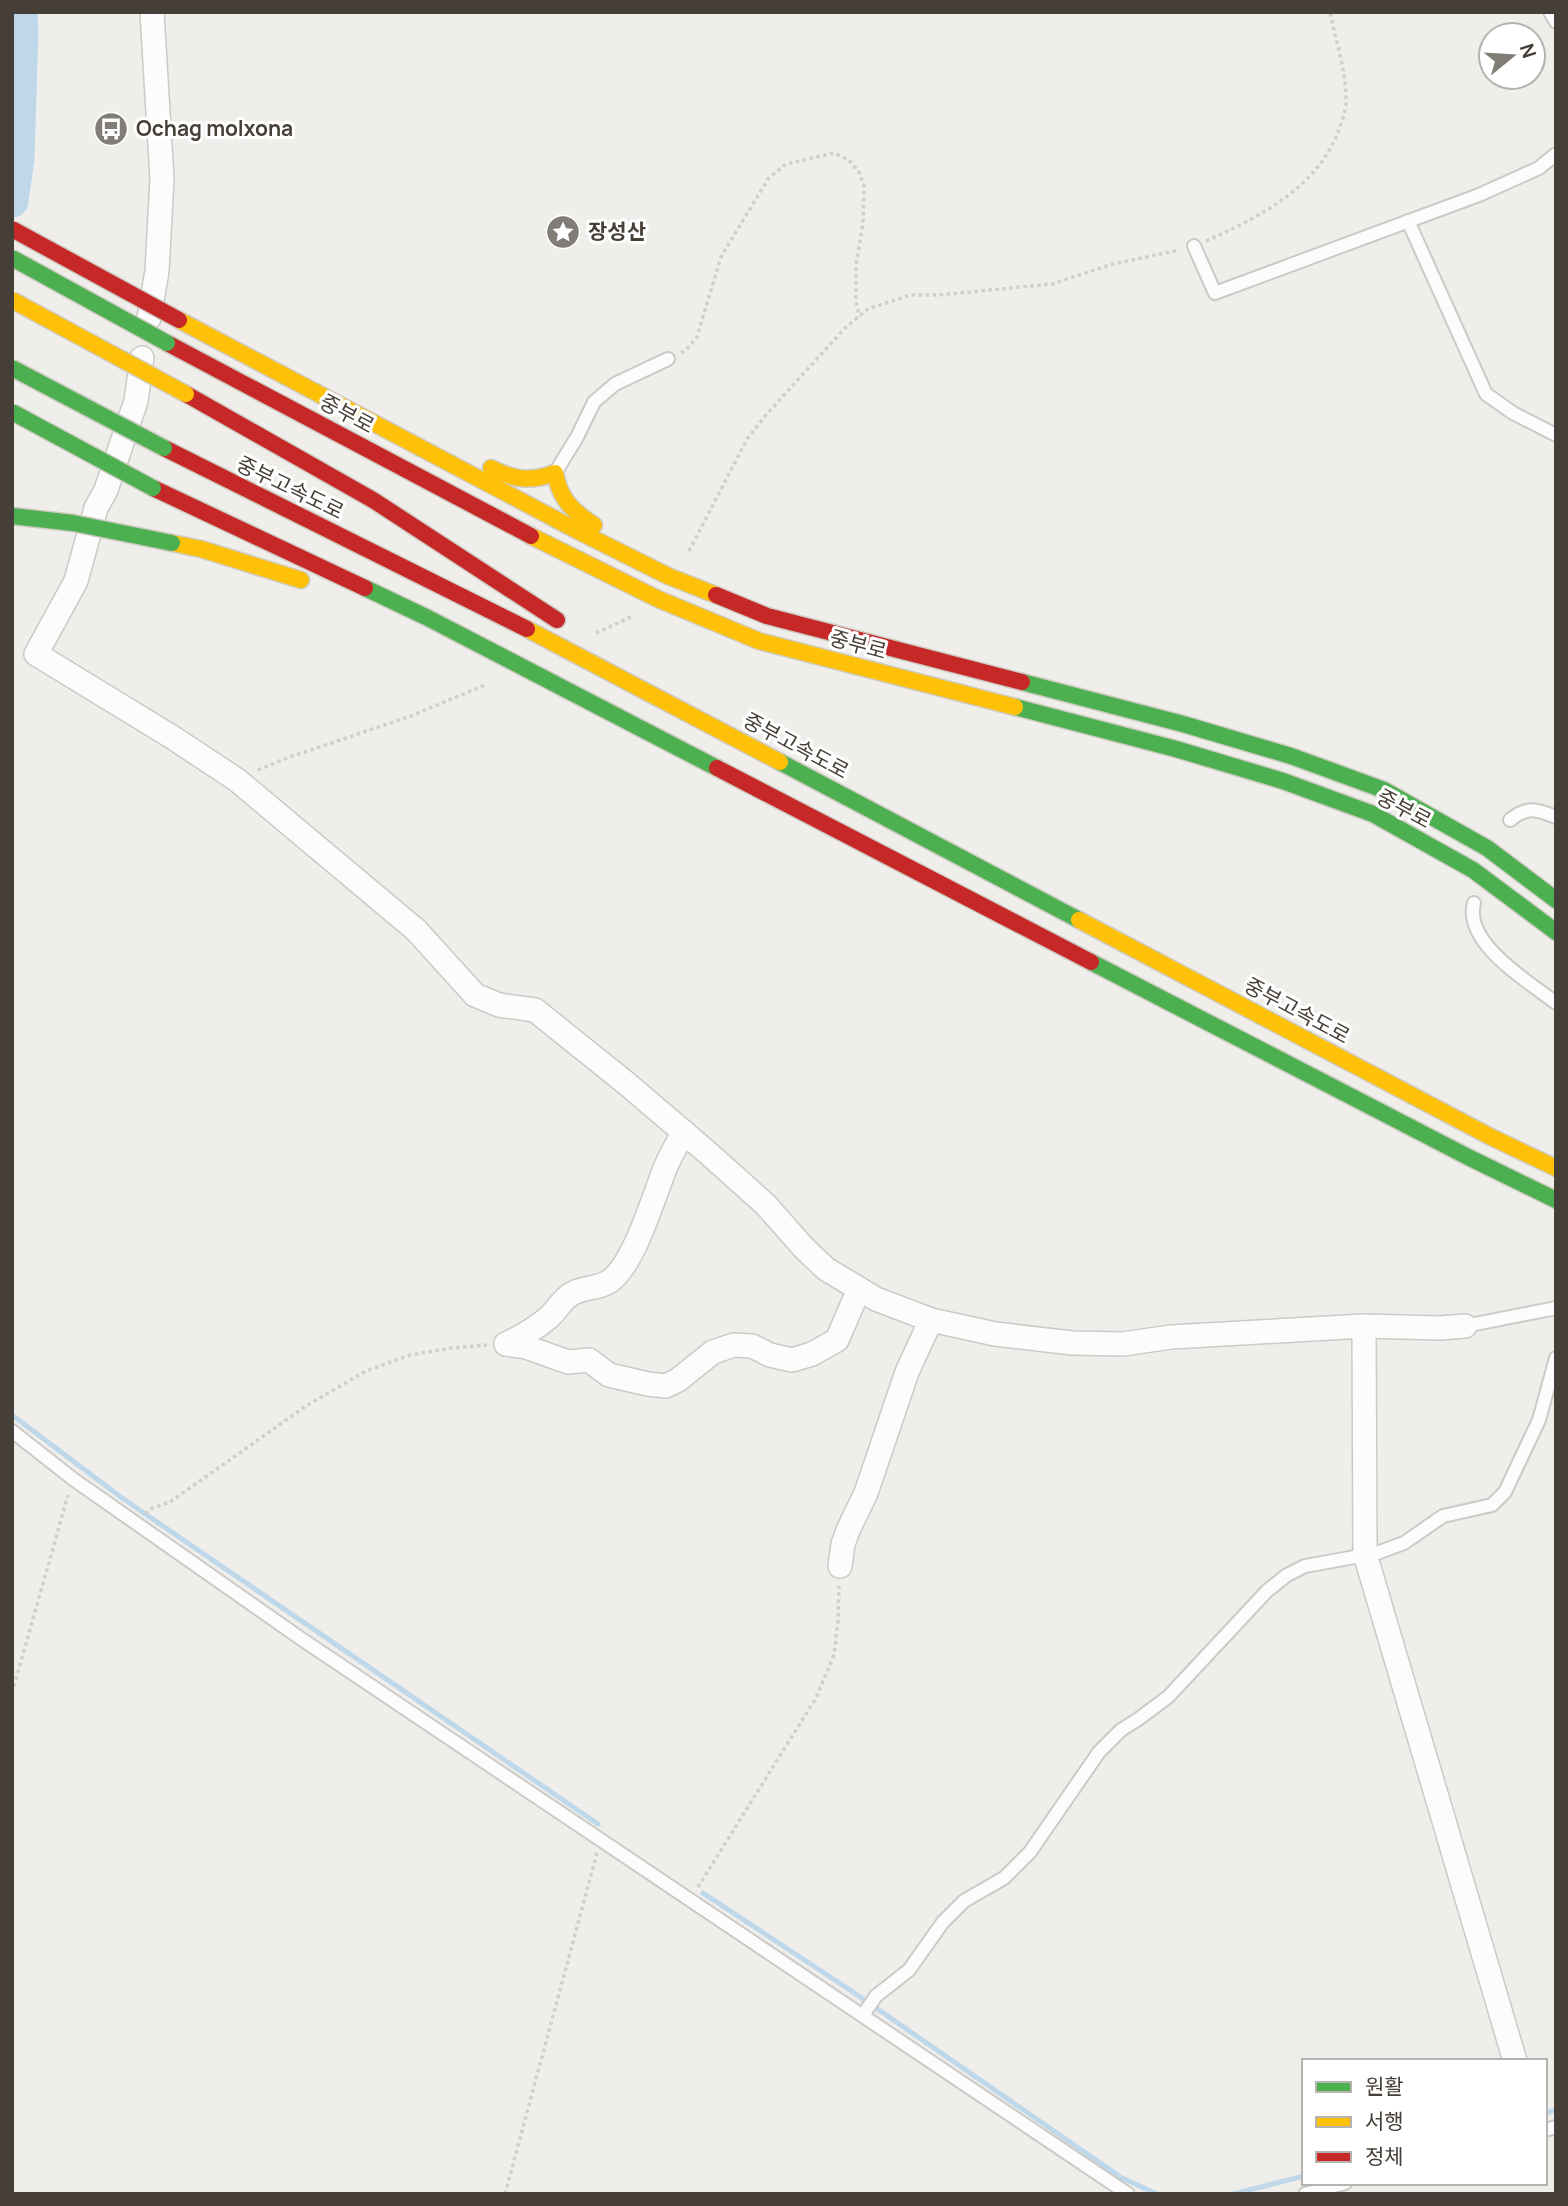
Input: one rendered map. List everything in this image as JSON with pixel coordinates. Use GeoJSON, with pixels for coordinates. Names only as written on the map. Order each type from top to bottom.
{"type":"FeatureCollection","features":[{"type":"Feature","properties":{"kind":"main road","name":"중부로"},"geometry":{"type":"LineString","coordinates":[[12,229],[576,530],[668,576],[767,616],[1183,724],[1384,790],[1487,848],[1556,900]]}},
{"type":"Feature","properties":{"kind":"main road","name":"중부로"},"geometry":{"type":"LineString","coordinates":[[12,258],[552,547],[658,599],[760,641],[1176,749],[1283,781],[1373,814],[1473,870],[1556,932]]}},
{"type":"Feature","properties":{"kind":"main road"},"geometry":{"type":"LineString","coordinates":[[12,300],[373,500],[567,627]]}},
{"type":"Feature","properties":{"kind":"main road","name":"중부고속도로"},"geometry":{"type":"LineString","coordinates":[[12,368],[164,448],[543,637],[1491,1137],[1556,1168]]}},
{"type":"Feature","properties":{"kind":"main road"},"geometry":{"type":"LineString","coordinates":[[333,401],[417,430],[520,482],[555,473],[557,489],[564,504],[668,576]]}},
{"type":"Feature","properties":{"kind":"main road"},"geometry":{"type":"LineString","coordinates":[[12,412],[153,488],[457,634],[1556,1200]]}},
{"type":"Feature","properties":{"kind":"main road"},"geometry":{"type":"LineString","coordinates":[[12,516],[73,523],[201,549],[326,588],[457,634]]}},
{"type":"Feature","properties":{"kind":"main road"},"geometry":{"type":"LineString","coordinates":[[613,656],[750,746]]}},
{"type":"Feature","properties":{"kind":"street"},"geometry":{"type":"LineString","coordinates":[[152,12],[162,179],[158,271],[136,401],[106,490],[96,508],[76,582],[36,654],[237,780],[416,930],[475,995],[499,1004],[535,1010],[684,1132],[766,1205],[826,1269],[876,1299],[931,1320],[995,1334],[1072,1343],[1123,1344],[1171,1337],[1364,1326],[1465,1326]]}},
{"type":"Feature","properties":{"kind":"street"},"geometry":{"type":"LineString","coordinates":[[506,1344],[525,1335],[547,1319],[571,1293],[597,1288],[621,1271],[646,1220],[667,1164],[684,1132]]}},
{"type":"Feature","properties":{"kind":"street"},"geometry":{"type":"LineString","coordinates":[[506,1344],[526,1347],[568,1362],[589,1360],[608,1375],[666,1386],[678,1380],[713,1352],[734,1345],[752,1346],[770,1355],[793,1360],[829,1346],[837,1340],[859,1289]]}},
{"type":"Feature","properties":{"kind":"street"},"geometry":{"type":"LineString","coordinates":[[840,1566],[843,1544],[866,1493],[907,1372],[931,1320]]}},
{"type":"Feature","properties":{"kind":"street"},"geometry":{"type":"LineString","coordinates":[[1364,1326],[1365,1554],[1514,2059]]}},
{"type":"Feature","properties":{"kind":"lane"},"geometry":{"type":"LineString","coordinates":[[1550,12],[1556,22]]}},
{"type":"Feature","properties":{"kind":"lane"},"geometry":{"type":"LineString","coordinates":[[1194,246],[1215,293],[1517,179],[1539,168],[1556,154]]}},
{"type":"Feature","properties":{"kind":"lane"},"geometry":{"type":"LineString","coordinates":[[1408,221],[1486,394],[1513,413],[1556,435]]}},
{"type":"Feature","properties":{"kind":"lane"},"geometry":{"type":"LineString","coordinates":[[555,473],[577,438],[594,402],[615,384],[668,359]]}},
{"type":"Feature","properties":{"kind":"lane"},"geometry":{"type":"LineString","coordinates":[[1510,820],[1522,811],[1539,810],[1556,817]]}},
{"type":"Feature","properties":{"kind":"lane"},"geometry":{"type":"LineString","coordinates":[[1474,903],[1472,912],[1475,927],[1484,943],[1503,963],[1556,1003]]}},
{"type":"Feature","properties":{"kind":"lane"},"geometry":{"type":"LineString","coordinates":[[1465,1326],[1556,1308]]}},
{"type":"Feature","properties":{"kind":"lane"},"geometry":{"type":"LineString","coordinates":[[864,2013],[876,1996],[909,1970],[943,1922],[964,1901],[1003,1878],[1030,1852],[1099,1752],[1121,1730],[1168,1697],[1267,1591],[1287,1575],[1305,1566],[1377,1553],[1404,1543],[1443,1516],[1492,1505],[1505,1492],[1539,1420],[1556,1358]]}},
{"type":"Feature","properties":{"kind":"lane"},"geometry":{"type":"LineString","coordinates":[[12,1431],[73,1479],[300,1638],[864,2013],[1128,2194]]}},
{"type":"Feature","properties":{"kind":"lane"},"geometry":{"type":"LineString","coordinates":[[1305,2194],[1338,2185]]}},
{"type":"Feature","properties":{"kind":"path"},"geometry":{"type":"LineString","coordinates":[[689,551],[747,439],[845,328],[869,309],[910,295],[938,295],[1052,284],[1113,264],[1194,246],[1252,218],[1306,182],[1325,159],[1336,138],[1347,106],[1345,82],[1330,12]]}},
{"type":"Feature","properties":{"kind":"path"},"geometry":{"type":"LineString","coordinates":[[668,359],[686,350],[697,337],[721,257],[768,179],[786,164],[834,153],[849,160],[859,172],[864,186],[863,223],[856,265],[859,317]]}},
{"type":"Feature","properties":{"kind":"path"},"geometry":{"type":"LineString","coordinates":[[591,635],[635,615]]}},
{"type":"Feature","properties":{"kind":"path"},"geometry":{"type":"LineString","coordinates":[[237,780],[287,758],[411,716],[485,685]]}},
{"type":"Feature","properties":{"kind":"path"},"geometry":{"type":"LineString","coordinates":[[149,1509],[170,1502],[306,1405],[366,1370],[410,1355],[452,1348],[506,1344]]}},
{"type":"Feature","properties":{"kind":"path"},"geometry":{"type":"LineString","coordinates":[[12,1693],[73,1479]]}},
{"type":"Feature","properties":{"kind":"path"},"geometry":{"type":"LineString","coordinates":[[690,1899],[816,1698],[834,1655],[840,1566]]}},
{"type":"Feature","properties":{"kind":"path"},"geometry":{"type":"LineString","coordinates":[[505,2194],[601,1838]]}},
{"type":"Feature","properties":{"kind":"waterway"},"geometry":{"type":"LineString","coordinates":[[12,201],[18,158],[21,12]]}},
{"type":"Feature","properties":{"kind":"waterway"},"geometry":{"type":"LineString","coordinates":[[12,1415],[122,1498],[598,1824]]}},
{"type":"Feature","properties":{"kind":"waterway"},"geometry":{"type":"LineString","coordinates":[[703,1893],[850,1990],[1122,2178],[1157,2194]]}},
{"type":"Feature","properties":{"kind":"waterway"},"geometry":{"type":"LineString","coordinates":[[1547,2112],[1556,2110]]}},
{"type":"Feature","properties":{"kind":"waterway"},"geometry":{"type":"LineString","coordinates":[[1233,2194],[1302,2177]]}},
{"type":"Feature","properties":{"kind":"traffic: fast"},"geometry":{"type":"LineString","coordinates":[[12,258],[167,343]]}},
{"type":"Feature","properties":{"kind":"traffic: fast"},"geometry":{"type":"LineString","coordinates":[[12,368],[164,448]]}},
{"type":"Feature","properties":{"kind":"traffic: fast"},"geometry":{"type":"LineString","coordinates":[[12,412],[153,488]]}},
{"type":"Feature","properties":{"kind":"traffic: fast"},"geometry":{"type":"LineString","coordinates":[[12,516],[73,523],[172,543]]}},
{"type":"Feature","properties":{"kind":"traffic: fast"},"geometry":{"type":"LineString","coordinates":[[365,588],[717,768]]}},
{"type":"Feature","properties":{"kind":"traffic: fast"},"geometry":{"type":"LineString","coordinates":[[1022,682],[1183,724],[1291,756],[1384,790],[1487,848],[1556,900]]}},
{"type":"Feature","properties":{"kind":"traffic: fast"},"geometry":{"type":"LineString","coordinates":[[1015,707],[1176,749],[1283,781],[1373,814],[1473,870],[1556,932]]}},
{"type":"Feature","properties":{"kind":"traffic: fast"},"geometry":{"type":"LineString","coordinates":[[780,762],[1079,920]]}},
{"type":"Feature","properties":{"kind":"traffic: fast"},"geometry":{"type":"LineString","coordinates":[[1091,962],[1556,1200]]}},
{"type":"Feature","properties":{"kind":"traffic: slow"},"geometry":{"type":"LineString","coordinates":[[12,300],[186,394]]}},
{"type":"Feature","properties":{"kind":"traffic: slow"},"geometry":{"type":"LineString","coordinates":[[179,320],[576,530],[668,576],[716,595]]}},
{"type":"Feature","properties":{"kind":"traffic: slow"},"geometry":{"type":"LineString","coordinates":[[491,468],[523,478],[538,478],[555,473],[568,504],[594,525]]}},
{"type":"Feature","properties":{"kind":"traffic: slow"},"geometry":{"type":"LineString","coordinates":[[531,536],[658,599],[759,641],[1015,707]]}},
{"type":"Feature","properties":{"kind":"traffic: slow"},"geometry":{"type":"LineString","coordinates":[[172,543],[201,549],[301,580]]}},
{"type":"Feature","properties":{"kind":"traffic: slow"},"geometry":{"type":"LineString","coordinates":[[527,629],[780,762]]}},
{"type":"Feature","properties":{"kind":"traffic: slow"},"geometry":{"type":"LineString","coordinates":[[1079,920],[1491,1137],[1556,1168]]}},
{"type":"Feature","properties":{"kind":"traffic: jam"},"geometry":{"type":"LineString","coordinates":[[12,229],[179,320]]}},
{"type":"Feature","properties":{"kind":"traffic: jam"},"geometry":{"type":"LineString","coordinates":[[167,343],[531,536]]}},
{"type":"Feature","properties":{"kind":"traffic: jam"},"geometry":{"type":"LineString","coordinates":[[186,394],[373,500],[557,620]]}},
{"type":"Feature","properties":{"kind":"traffic: jam"},"geometry":{"type":"LineString","coordinates":[[164,448],[527,629]]}},
{"type":"Feature","properties":{"kind":"traffic: jam"},"geometry":{"type":"LineString","coordinates":[[153,488],[365,588]]}},
{"type":"Feature","properties":{"kind":"traffic: jam"},"geometry":{"type":"LineString","coordinates":[[716,595],[767,616],[1022,682]]}},
{"type":"Feature","properties":{"kind":"traffic: jam"},"geometry":{"type":"LineString","coordinates":[[717,768],[1091,962]]}},
{"type":"Feature","properties":{"kind":"place","name":"Ochag molxona"},"geometry":{"type":"Point","coordinates":[111,129]}},
{"type":"Feature","properties":{"kind":"place","name":"장성산"},"geometry":{"type":"Point","coordinates":[563,232]}}]}
